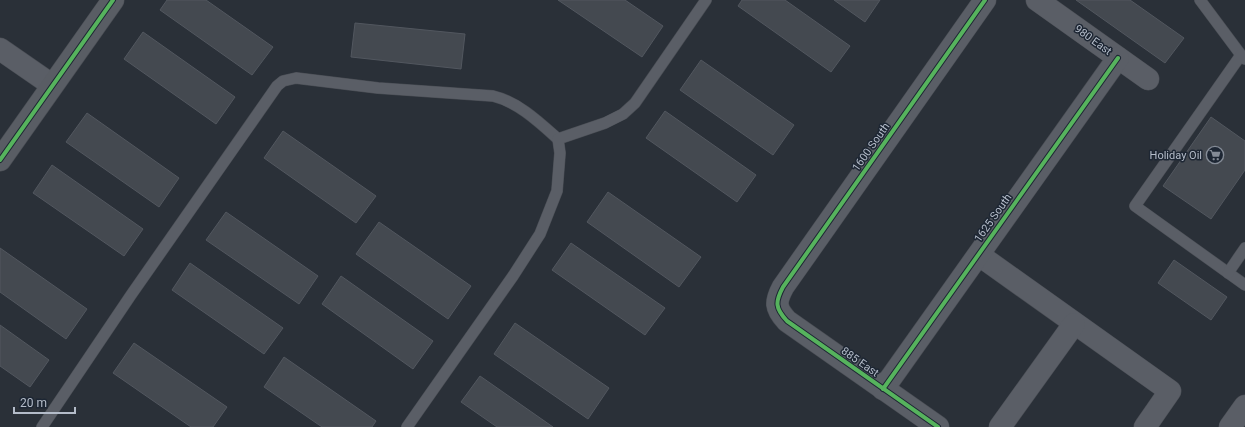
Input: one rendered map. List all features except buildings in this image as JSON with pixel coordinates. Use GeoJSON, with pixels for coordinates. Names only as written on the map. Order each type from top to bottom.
{"type":"FeatureCollection","features":[{"type":"Feature","properties":{"kind":"street"},"geometry":{"type":"LineString","coordinates":[[0,160],[113,0]]}},
{"type":"Feature","properties":{"kind":"street","name":"1600 South"},"geometry":{"type":"LineString","coordinates":[[777,306],[778,296],[783,287],[984,0]]}},
{"type":"Feature","properties":{"kind":"street","name":"980 East"},"geometry":{"type":"LineString","coordinates":[[1037,0],[1148,79]]}},
{"type":"Feature","properties":{"kind":"street"},"geometry":{"type":"LineString","coordinates":[[0,49],[52,86]]}},
{"type":"Feature","properties":{"kind":"street","name":"1625 South"},"geometry":{"type":"LineString","coordinates":[[883,389],[1118,58]]}},
{"type":"Feature","properties":{"kind":"street"},"geometry":{"type":"LineString","coordinates":[[978,255],[1170,391],[1145,427]]}},
{"type":"Feature","properties":{"kind":"street","name":"885 East"},"geometry":{"type":"LineString","coordinates":[[777,306],[780,313],[787,321],[938,427]]}},
{"type":"Feature","properties":{"kind":"street"},"geometry":{"type":"LineString","coordinates":[[1000,427],[1074,324]]}},
{"type":"Feature","properties":{"kind":"street"},"geometry":{"type":"LineString","coordinates":[[1230,427],[1245,406]]}},
{"type":"Feature","properties":{"kind":"lane"},"geometry":{"type":"LineString","coordinates":[[558,139],[605,123],[623,114],[635,103],[706,0]]}},
{"type":"Feature","properties":{"kind":"lane"},"geometry":{"type":"LineString","coordinates":[[1200,0],[1243,57],[1135,206],[1245,285]]}},
{"type":"Feature","properties":{"kind":"lane"},"geometry":{"type":"LineString","coordinates":[[42,427],[131,295],[277,86],[283,81],[296,78],[378,88],[503,98],[539,123],[558,139],[560,153],[556,191],[540,234],[513,276],[407,427]]}},
{"type":"Feature","properties":{"kind":"lane"},"geometry":{"type":"LineString","coordinates":[[1228,273],[1245,248]]}},
{"type":"Feature","properties":{"kind":"cycle path"},"geometry":{"type":"LineString","coordinates":[[0,160],[113,0]]}},
{"type":"Feature","properties":{"kind":"cycle path"},"geometry":{"type":"LineString","coordinates":[[938,427],[787,321],[778,308],[778,301],[783,287],[985,0]]}},
{"type":"Feature","properties":{"kind":"cycle path"},"geometry":{"type":"LineString","coordinates":[[883,389],[1118,58]]}},
{"type":"Feature","properties":{"kind":"place","name":"Holiday Oil"},"geometry":{"type":"Point","coordinates":[1215,155]}}]}
